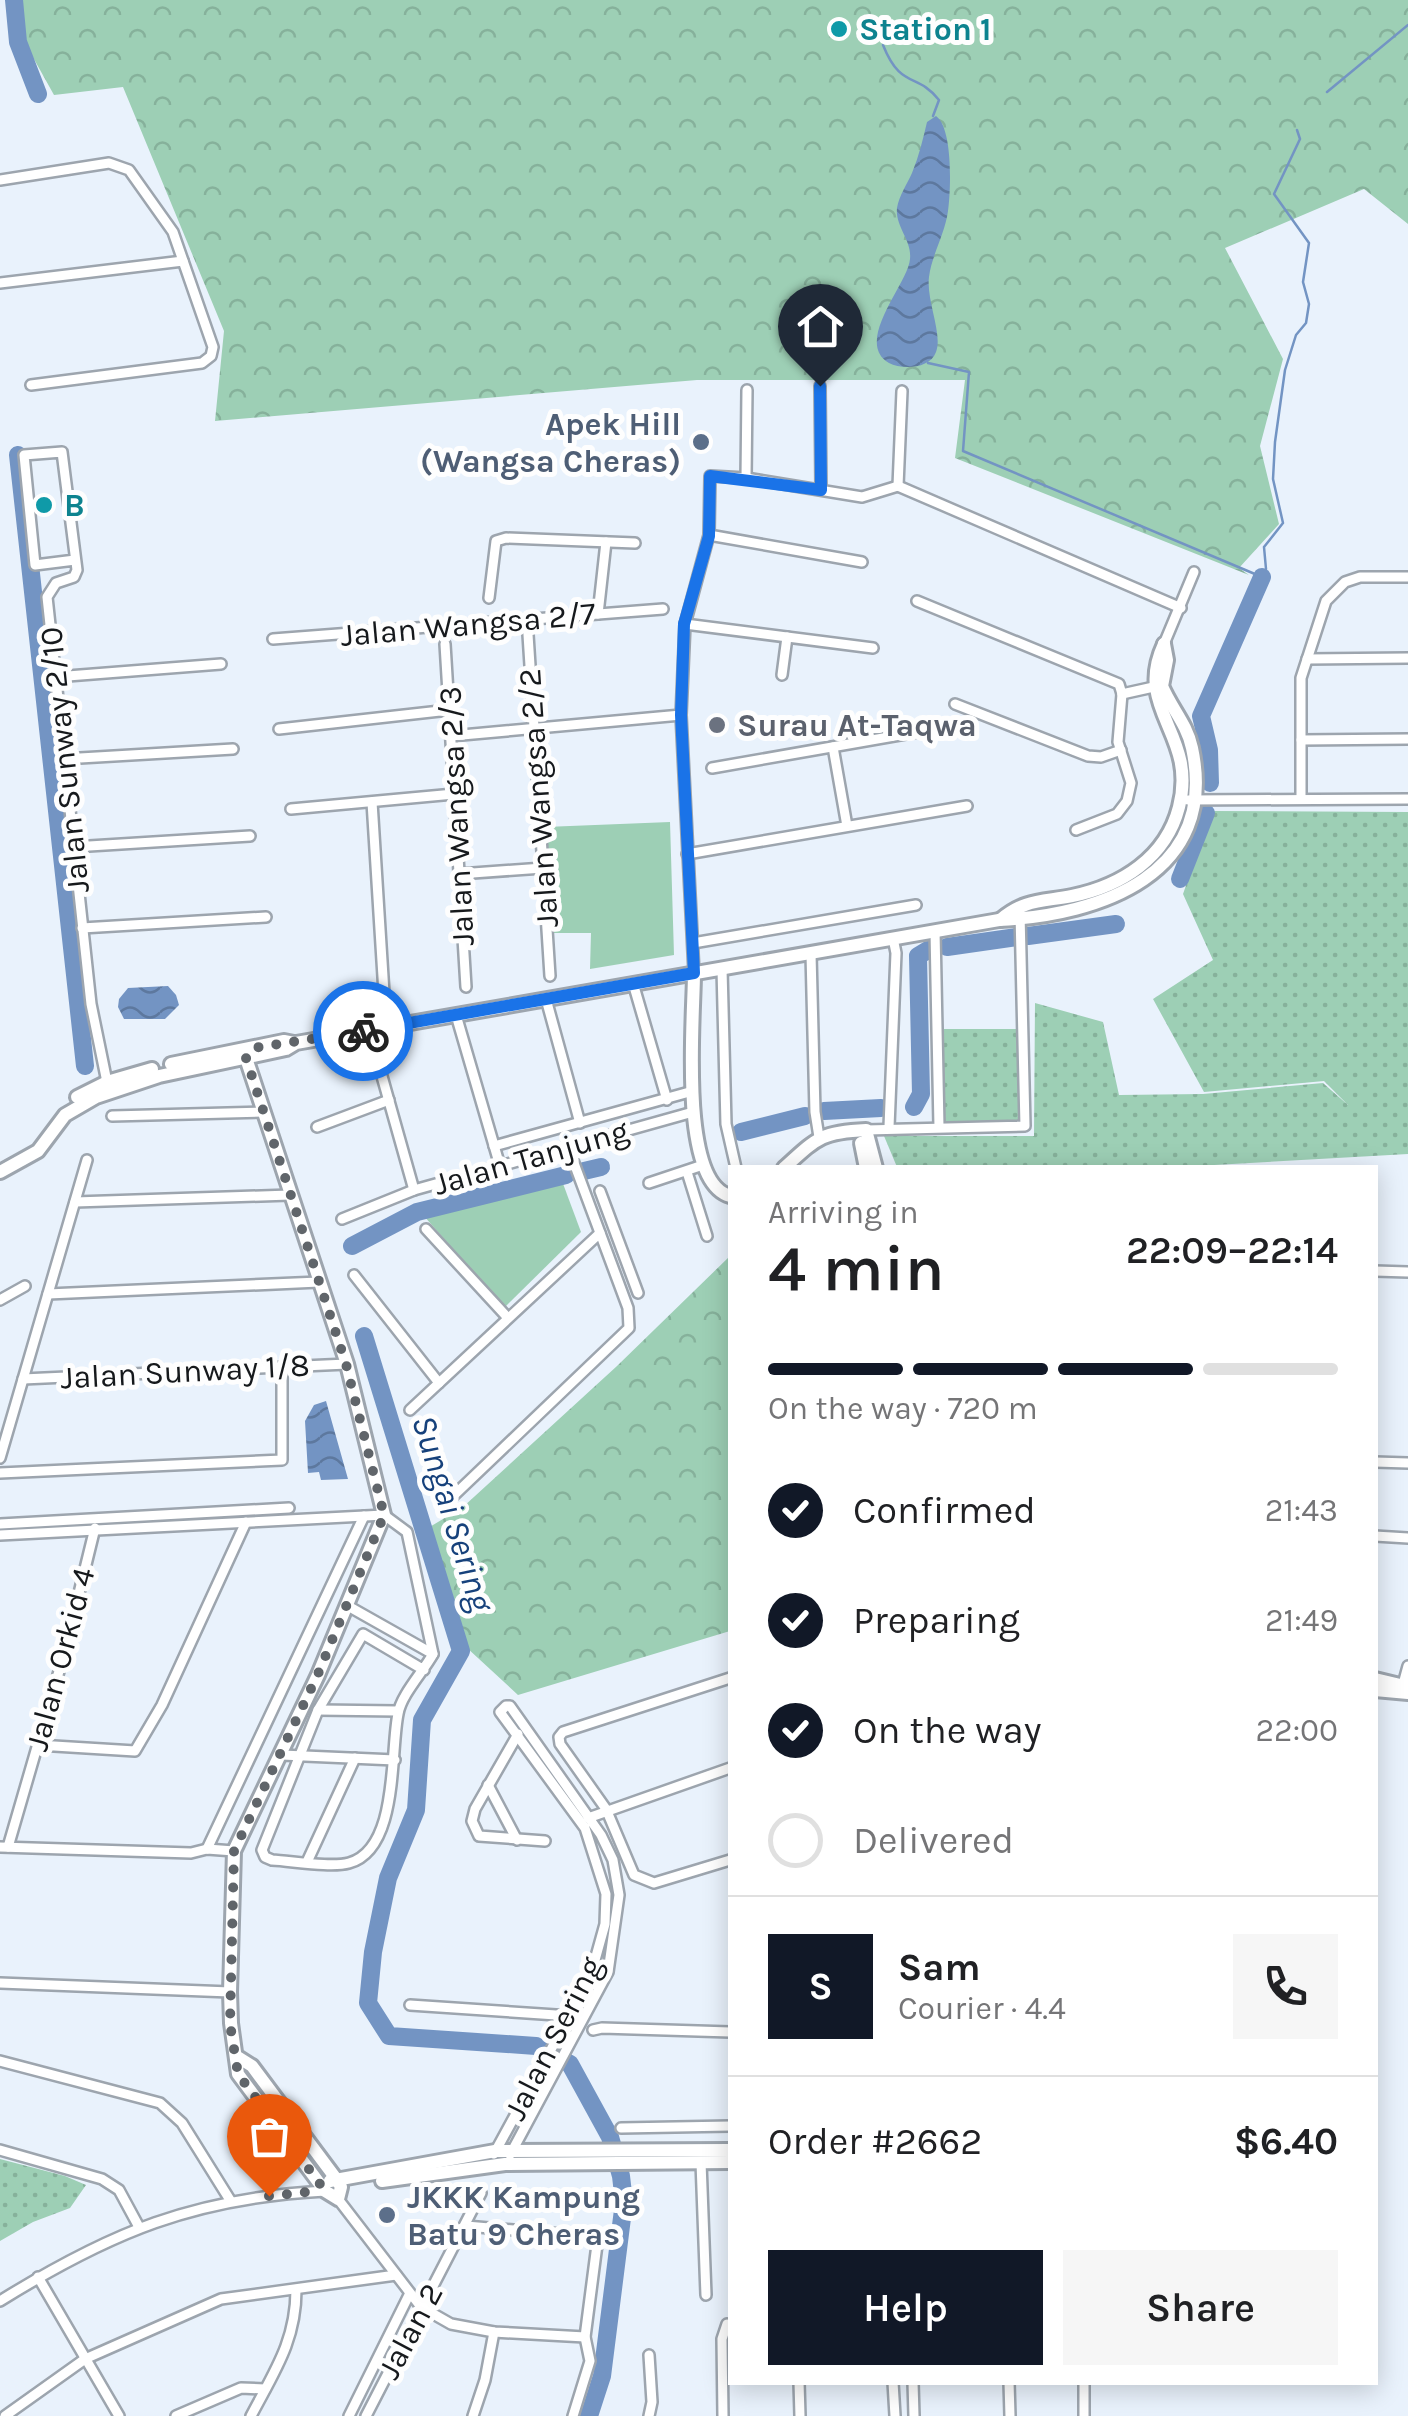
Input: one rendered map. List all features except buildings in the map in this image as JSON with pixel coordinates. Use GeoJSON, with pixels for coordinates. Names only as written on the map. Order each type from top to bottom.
{"type":"FeatureCollection","features":[{"type":"Feature","properties":{"kind":"street"},"geometry":{"type":"LineString","coordinates":[[0,180],[109,164],[129,170],[173,232],[213,348],[211,356],[202,362],[31,385]]}},
{"type":"Feature","properties":{"kind":"street"},"geometry":{"type":"LineString","coordinates":[[0,283],[183,261]]}},
{"type":"Feature","properties":{"kind":"street"},"geometry":{"type":"LineString","coordinates":[[820,386],[821,490]]}},
{"type":"Feature","properties":{"kind":"street"},"geometry":{"type":"LineString","coordinates":[[746,478],[747,390]]}},
{"type":"Feature","properties":{"kind":"street"},"geometry":{"type":"LineString","coordinates":[[898,486],[902,391]]}},
{"type":"Feature","properties":{"kind":"street"},"geometry":{"type":"LineString","coordinates":[[62,452],[75,560],[35,564],[24,456],[62,452]]}},
{"type":"Feature","properties":{"kind":"street"},"geometry":{"type":"LineString","coordinates":[[728,1195],[717,1190],[704,1165],[693,1112],[694,973],[681,715],[684,624],[709,536],[710,476],[862,496],[898,486],[1180,608]]}},
{"type":"Feature","properties":{"kind":"street"},"geometry":{"type":"LineString","coordinates":[[709,536],[862,562]]}},
{"type":"Feature","properties":{"kind":"street"},"geometry":{"type":"LineString","coordinates":[[489,598],[496,541],[506,538],[636,543]]}},
{"type":"Feature","properties":{"kind":"street"},"geometry":{"type":"LineString","coordinates":[[598,614],[606,542]]}},
{"type":"Feature","properties":{"kind":"street","name":"Jalan Sunway 2/10"},"geometry":{"type":"LineString","coordinates":[[75,560],[74,577],[56,583],[46,597],[91,1004],[108,1082]]}},
{"type":"Feature","properties":{"kind":"street"},"geometry":{"type":"LineString","coordinates":[[108,1082],[119,1086],[369,1030],[999,920],[1069,897],[1112,892],[1153,855],[1188,800],[1180,749],[1158,704],[1156,666],[1194,572]]}},
{"type":"Feature","properties":{"kind":"street"},"geometry":{"type":"LineString","coordinates":[[1301,799],[1301,678],[1326,602],[1335,590],[1360,577],[1408,577]]}},
{"type":"Feature","properties":{"kind":"street"},"geometry":{"type":"LineString","coordinates":[[917,601],[1119,684],[1122,694],[1118,737],[1131,783],[1127,801],[1117,814],[1076,830]]}},
{"type":"Feature","properties":{"kind":"street","name":"Jalan Wangsa 2/7"},"geometry":{"type":"LineString","coordinates":[[273,640],[663,609]]}},
{"type":"Feature","properties":{"kind":"street","name":"Jalan Wangsa 2/2"},"geometry":{"type":"LineString","coordinates":[[527,619],[550,976]]}},
{"type":"Feature","properties":{"kind":"street"},"geometry":{"type":"LineString","coordinates":[[684,624],[873,648]]}},
{"type":"Feature","properties":{"kind":"street"},"geometry":{"type":"LineString","coordinates":[[782,675],[786,637]]}},
{"type":"Feature","properties":{"kind":"street","name":"Jalan Wangsa 2/3"},"geometry":{"type":"LineString","coordinates":[[445,644],[466,987]]}},
{"type":"Feature","properties":{"kind":"street"},"geometry":{"type":"LineString","coordinates":[[1307,659],[1408,658]]}},
{"type":"Feature","properties":{"kind":"street"},"geometry":{"type":"LineString","coordinates":[[55,677],[220,664]]}},
{"type":"Feature","properties":{"kind":"street"},"geometry":{"type":"LineString","coordinates":[[1122,694],[1158,686]]}},
{"type":"Feature","properties":{"kind":"street"},"geometry":{"type":"LineString","coordinates":[[955,704],[1088,756],[1121,750]]}},
{"type":"Feature","properties":{"kind":"street"},"geometry":{"type":"LineString","coordinates":[[279,729],[449,710]]}},
{"type":"Feature","properties":{"kind":"street"},"geometry":{"type":"LineString","coordinates":[[451,736],[681,715]]}},
{"type":"Feature","properties":{"kind":"street"},"geometry":{"type":"LineString","coordinates":[[712,768],[940,728]]}},
{"type":"Feature","properties":{"kind":"street"},"geometry":{"type":"LineString","coordinates":[[1301,740],[1408,740]]}},
{"type":"Feature","properties":{"kind":"street"},"geometry":{"type":"LineString","coordinates":[[833,747],[847,826]]}},
{"type":"Feature","properties":{"kind":"street"},"geometry":{"type":"LineString","coordinates":[[63,759],[233,749]]}},
{"type":"Feature","properties":{"kind":"street"},"geometry":{"type":"LineString","coordinates":[[291,809],[454,794]]}},
{"type":"Feature","properties":{"kind":"street"},"geometry":{"type":"LineString","coordinates":[[1188,800],[1408,799]]}},
{"type":"Feature","properties":{"kind":"street"},"geometry":{"type":"LineString","coordinates":[[372,802],[384,993]]}},
{"type":"Feature","properties":{"kind":"street"},"geometry":{"type":"LineString","coordinates":[[687,854],[966,806]]}},
{"type":"Feature","properties":{"kind":"street"},"geometry":{"type":"LineString","coordinates":[[73,847],[250,836]]}},
{"type":"Feature","properties":{"kind":"street"},"geometry":{"type":"LineString","coordinates":[[459,874],[542,868]]}},
{"type":"Feature","properties":{"kind":"street"},"geometry":{"type":"LineString","coordinates":[[692,942],[916,905]]}},
{"type":"Feature","properties":{"kind":"street"},"geometry":{"type":"LineString","coordinates":[[787,1165],[820,1137],[834,1132],[1025,1126],[1019,912]]}},
{"type":"Feature","properties":{"kind":"street"},"geometry":{"type":"LineString","coordinates":[[82,928],[266,917]]}},
{"type":"Feature","properties":{"kind":"street"},"geometry":{"type":"LineString","coordinates":[[935,931],[939,1127]]}},
{"type":"Feature","properties":{"kind":"street"},"geometry":{"type":"LineString","coordinates":[[889,1128],[896,953],[893,938]]}},
{"type":"Feature","properties":{"kind":"street"},"geometry":{"type":"LineString","coordinates":[[811,954],[815,1112],[820,1137]]}},
{"type":"Feature","properties":{"kind":"street"},"geometry":{"type":"LineString","coordinates":[[722,969],[726,1124],[735,1165]]}},
{"type":"Feature","properties":{"kind":"street"},"geometry":{"type":"LineString","coordinates":[[633,983],[667,1100]]}},
{"type":"Feature","properties":{"kind":"street"},"geometry":{"type":"LineString","coordinates":[[546,999],[580,1123]]}},
{"type":"Feature","properties":{"kind":"street"},"geometry":{"type":"LineString","coordinates":[[456,1015],[500,1166]]}},
{"type":"Feature","properties":{"kind":"street","name":"Jalan Tanjung"},"geometry":{"type":"LineString","coordinates":[[369,1030],[414,1190],[693,1112]]}},
{"type":"Feature","properties":{"kind":"street"},"geometry":{"type":"LineString","coordinates":[[0,1164],[33,1145],[52,1116],[64,1106],[108,1082],[156,1068],[246,1058]]}},
{"type":"Feature","properties":{"kind":"street"},"geometry":{"type":"LineString","coordinates":[[246,1058],[346,1364],[384,1515],[282,1755],[234,1851],[230,2024],[238,2074],[318,2189]]}},
{"type":"Feature","properties":{"kind":"street"},"geometry":{"type":"LineString","coordinates":[[72,1109],[141,1081]]}},
{"type":"Feature","properties":{"kind":"street"},"geometry":{"type":"LineString","coordinates":[[0,1172],[38,1150],[58,1122],[108,1082]]}},
{"type":"Feature","properties":{"kind":"street"},"geometry":{"type":"LineString","coordinates":[[494,1146],[693,1091]]}},
{"type":"Feature","properties":{"kind":"street"},"geometry":{"type":"LineString","coordinates":[[318,1128],[388,1100]]}},
{"type":"Feature","properties":{"kind":"street"},"geometry":{"type":"LineString","coordinates":[[112,1116],[263,1112]]}},
{"type":"Feature","properties":{"kind":"street"},"geometry":{"type":"LineString","coordinates":[[862,1131],[866,1165]]}},
{"type":"Feature","properties":{"kind":"street"},"geometry":{"type":"LineString","coordinates":[[862,1131],[875,1165]]}},
{"type":"Feature","properties":{"kind":"street"},"geometry":{"type":"LineString","coordinates":[[448,1501],[629,1328],[630,1315],[568,1147]]}},
{"type":"Feature","properties":{"kind":"street"},"geometry":{"type":"LineString","coordinates":[[0,1458],[87,1160]]}},
{"type":"Feature","properties":{"kind":"street"},"geometry":{"type":"LineString","coordinates":[[649,1183],[704,1165]]}},
{"type":"Feature","properties":{"kind":"street"},"geometry":{"type":"LineString","coordinates":[[687,1172],[706,1236]]}},
{"type":"Feature","properties":{"kind":"street"},"geometry":{"type":"LineString","coordinates":[[342,1219],[414,1190]]}},
{"type":"Feature","properties":{"kind":"street"},"geometry":{"type":"LineString","coordinates":[[600,1191],[638,1293]]}},
{"type":"Feature","properties":{"kind":"street"},"geometry":{"type":"LineString","coordinates":[[75,1202],[290,1195]]}},
{"type":"Feature","properties":{"kind":"street"},"geometry":{"type":"LineString","coordinates":[[426,1230],[508,1318]]}},
{"type":"Feature","properties":{"kind":"street"},"geometry":{"type":"LineString","coordinates":[[410,1410],[600,1233]]}},
{"type":"Feature","properties":{"kind":"street"},"geometry":{"type":"LineString","coordinates":[[1378,1271],[1408,1272]]}},
{"type":"Feature","properties":{"kind":"street"},"geometry":{"type":"LineString","coordinates":[[354,1276],[439,1383]]}},
{"type":"Feature","properties":{"kind":"street"},"geometry":{"type":"LineString","coordinates":[[48,1294],[319,1282]]}},
{"type":"Feature","properties":{"kind":"street"},"geometry":{"type":"LineString","coordinates":[[0,1300],[24,1286]]}},
{"type":"Feature","properties":{"kind":"street","name":"Jalan Sunway 1/8"},"geometry":{"type":"LineString","coordinates":[[23,1379],[346,1364]]}},
{"type":"Feature","properties":{"kind":"street"},"geometry":{"type":"LineString","coordinates":[[0,1473],[282,1460],[282,1367]]}},
{"type":"Feature","properties":{"kind":"street"},"geometry":{"type":"LineString","coordinates":[[1378,1462],[1408,1463]]}},
{"type":"Feature","properties":{"kind":"street"},"geometry":{"type":"LineString","coordinates":[[0,1524],[289,1508]]}},
{"type":"Feature","properties":{"kind":"street"},"geometry":{"type":"LineString","coordinates":[[0,1535],[384,1515],[406,1532],[434,1654],[424,1670],[398,1710],[391,1802],[370,1849],[348,1864],[272,1860],[262,1850],[298,1756],[318,1710],[363,1634],[424,1670]]}},
{"type":"Feature","properties":{"kind":"street"},"geometry":{"type":"LineString","coordinates":[[207,1848],[364,1516]]}},
{"type":"Feature","properties":{"kind":"street"},"geometry":{"type":"LineString","coordinates":[[38,1745],[135,1751],[162,1705],[246,1522]]}},
{"type":"Feature","properties":{"kind":"street","name":"Jalan Orkid 4"},"geometry":{"type":"LineString","coordinates":[[4,1847],[38,1745],[95,1528]]}},
{"type":"Feature","properties":{"kind":"street"},"geometry":{"type":"LineString","coordinates":[[1378,1536],[1408,1538]]}},
{"type":"Feature","properties":{"kind":"street"},"geometry":{"type":"LineString","coordinates":[[348,1606],[434,1654]]}},
{"type":"Feature","properties":{"kind":"street"},"geometry":{"type":"LineString","coordinates":[[1405,1689],[1408,1666]]}},
{"type":"Feature","properties":{"kind":"street"},"geometry":{"type":"LineString","coordinates":[[318,1674],[334,1684]]}},
{"type":"Feature","properties":{"kind":"street"},"geometry":{"type":"LineString","coordinates":[[728,1679],[564,1732],[559,1738],[606,1809],[634,1875],[654,1883],[728,1861]]}},
{"type":"Feature","properties":{"kind":"street"},"geometry":{"type":"LineString","coordinates":[[1378,1680],[1405,1689]]}},
{"type":"Feature","properties":{"kind":"street"},"geometry":{"type":"LineString","coordinates":[[1378,1690],[1405,1689]]}},
{"type":"Feature","properties":{"kind":"street"},"geometry":{"type":"LineString","coordinates":[[318,1710],[398,1710]]}},
{"type":"Feature","properties":{"kind":"street","name":"Jalan Sering"},"geometry":{"type":"LineString","coordinates":[[488,1786],[520,1732],[613,1860],[618,1895],[608,1972],[508,2157]]}},
{"type":"Feature","properties":{"kind":"street"},"geometry":{"type":"LineString","coordinates":[[282,1755],[394,1760]]}},
{"type":"Feature","properties":{"kind":"street"},"geometry":{"type":"LineString","coordinates":[[307,1862],[356,1758]]}},
{"type":"Feature","properties":{"kind":"street"},"geometry":{"type":"LineString","coordinates":[[586,1819],[728,1769]]}},
{"type":"Feature","properties":{"kind":"street"},"geometry":{"type":"LineString","coordinates":[[488,1786],[517,1840]]}},
{"type":"Feature","properties":{"kind":"street"},"geometry":{"type":"LineString","coordinates":[[488,1786],[472,1821],[479,1836],[545,1842]]}},
{"type":"Feature","properties":{"kind":"street","name":"Jalan Sering"},"geometry":{"type":"LineString","coordinates":[[488,2165],[590,1978],[605,1924],[606,1894],[586,1819]]}},
{"type":"Feature","properties":{"kind":"street"},"geometry":{"type":"LineString","coordinates":[[4,1847],[191,1854],[207,1848],[234,1851]]}},
{"type":"Feature","properties":{"kind":"street"},"geometry":{"type":"LineString","coordinates":[[0,1983],[230,1992]]}},
{"type":"Feature","properties":{"kind":"street"},"geometry":{"type":"LineString","coordinates":[[410,2005],[567,2017],[578,2022]]}},
{"type":"Feature","properties":{"kind":"street"},"geometry":{"type":"LineString","coordinates":[[593,2030],[728,2032]]}},
{"type":"Feature","properties":{"kind":"street"},"geometry":{"type":"LineString","coordinates":[[236,2056],[252,2066],[421,2307],[451,2324],[494,2332],[585,2337]]}},
{"type":"Feature","properties":{"kind":"street"},"geometry":{"type":"LineString","coordinates":[[0,2061],[160,2103],[182,2124],[230,2200]]}},
{"type":"Feature","properties":{"kind":"street"},"geometry":{"type":"LineString","coordinates":[[621,2128],[728,2126]]}},
{"type":"Feature","properties":{"kind":"street"},"geometry":{"type":"LineString","coordinates":[[0,2150],[102,2179],[119,2190],[139,2227]]}},
{"type":"Feature","properties":{"kind":"street"},"geometry":{"type":"LineString","coordinates":[[0,2301],[79,2253],[139,2227],[230,2200],[339,2189],[488,2165],[508,2157],[640,2156],[728,2150]]}},
{"type":"Feature","properties":{"kind":"street"},"geometry":{"type":"LineString","coordinates":[[339,2189],[495,2151],[508,2157]]}},
{"type":"Feature","properties":{"kind":"street"},"geometry":{"type":"LineString","coordinates":[[640,2156],[728,2162]]}},
{"type":"Feature","properties":{"kind":"street"},"geometry":{"type":"LineString","coordinates":[[701,2162],[706,2295]]}},
{"type":"Feature","properties":{"kind":"street","name":"Jalan 2"},"geometry":{"type":"LineString","coordinates":[[366,2416],[481,2193]]}},
{"type":"Feature","properties":{"kind":"street"},"geometry":{"type":"LineString","coordinates":[[466,2226],[598,2237],[585,2337],[590,2361],[573,2416]]}},
{"type":"Feature","properties":{"kind":"street"},"geometry":{"type":"LineString","coordinates":[[5,2416],[85,2359],[222,2299],[396,2275]]}},
{"type":"Feature","properties":{"kind":"street"},"geometry":{"type":"LineString","coordinates":[[38,2277],[119,2416]]}},
{"type":"Feature","properties":{"kind":"street"},"geometry":{"type":"LineString","coordinates":[[251,2416],[292,2337],[296,2290]]}},
{"type":"Feature","properties":{"kind":"street"},"geometry":{"type":"LineString","coordinates":[[350,2416],[409,2295]]}},
{"type":"Feature","properties":{"kind":"street"},"geometry":{"type":"LineString","coordinates":[[722,2416],[722,2340],[726,2324]]}},
{"type":"Feature","properties":{"kind":"street"},"geometry":{"type":"LineString","coordinates":[[472,2416],[485,2380],[494,2332]]}},
{"type":"Feature","properties":{"kind":"street"},"geometry":{"type":"LineString","coordinates":[[649,2355],[649,2416]]}},
{"type":"Feature","properties":{"kind":"street"},"geometry":{"type":"LineString","coordinates":[[798,2385],[800,2416]]}},
{"type":"Feature","properties":{"kind":"street"},"geometry":{"type":"LineString","coordinates":[[893,2385],[895,2416]]}},
{"type":"Feature","properties":{"kind":"street"},"geometry":{"type":"LineString","coordinates":[[913,2385],[914,2416]]}},
{"type":"Feature","properties":{"kind":"street"},"geometry":{"type":"LineString","coordinates":[[1009,2385],[1010,2416]]}},
{"type":"Feature","properties":{"kind":"street"},"geometry":{"type":"LineString","coordinates":[[1084,2385],[1084,2416]]}},
{"type":"Feature","properties":{"kind":"street"},"geometry":{"type":"LineString","coordinates":[[176,2416],[241,2388],[265,2388]]}},
{"type":"Feature","properties":{"kind":"green space"},"geometry":{"type":"Polygon","coordinates":[[[17,0],[1408,0],[1408,224],[1364,189],[1225,248],[1283,359],[1260,446],[1279,524],[1239,568],[1249,575],[955,458],[965,380],[697,380],[215,421],[224,331],[123,87],[54,95],[25,43],[17,0]]]}},
{"type":"Feature","properties":{"kind":"green space"},"geometry":{"type":"Polygon","coordinates":[[[1212,811],[1408,812],[1408,1154],[1214,1165],[896,1165],[884,1136],[1034,1136],[1035,1003],[1103,1022],[1119,1095],[1203,1094],[1323,1083],[1348,1105],[1324,1081],[1204,1092],[1153,999],[1213,960],[1183,894],[1212,811]]]}},
{"type":"Feature","properties":{"kind":"green space"},"geometry":{"type":"Polygon","coordinates":[[[670,822],[674,955],[590,969],[591,933],[554,933],[545,827],[670,822]]]}},
{"type":"Feature","properties":{"kind":"green space"},"geometry":{"type":"Polygon","coordinates":[[[941,1029],[1020,1029],[1022,1123],[942,1124],[941,1029]]]}},
{"type":"Feature","properties":{"kind":"green space"},"geometry":{"type":"Polygon","coordinates":[[[562,1181],[581,1232],[504,1308],[424,1216],[562,1181]]]}},
{"type":"Feature","properties":{"kind":"green space"},"geometry":{"type":"Polygon","coordinates":[[[728,1258],[728,1632],[518,1695],[466,1647],[428,1528],[463,1507],[728,1258]]]}},
{"type":"Feature","properties":{"kind":"green space"},"geometry":{"type":"Polygon","coordinates":[[[0,2159],[86,2185],[70,2208],[33,2222],[0,2241],[0,2159]]]}},
{"type":"Feature","properties":{"kind":"water"},"geometry":{"type":"Polygon","coordinates":[[[936,116],[945,133],[950,175],[946,219],[929,277],[938,345],[928,362],[901,367],[879,354],[877,341],[885,312],[910,259],[897,215],[898,204],[927,122],[936,116]]]}},
{"type":"Feature","properties":{"kind":"water"},"geometry":{"type":"Polygon","coordinates":[[[168,986],[179,1005],[165,1019],[124,1019],[119,999],[128,988],[168,986]]]}},
{"type":"Feature","properties":{"kind":"water"},"geometry":{"type":"Polygon","coordinates":[[[326,1401],[348,1479],[321,1480],[319,1472],[308,1473],[305,1421],[314,1405],[326,1401]]]}},
{"type":"Feature","properties":{"kind":"waterway","name":"Sungai Sering"},"geometry":{"type":"LineString","coordinates":[[14,0],[18,42],[38,94]]}},
{"type":"Feature","properties":{"kind":"waterway"},"geometry":{"type":"LineString","coordinates":[[1327,92],[1408,25]]}},
{"type":"Feature","properties":{"kind":"waterway"},"geometry":{"type":"LineString","coordinates":[[883,45],[896,69],[939,100],[933,116]]}},
{"type":"Feature","properties":{"kind":"waterway"},"geometry":{"type":"LineString","coordinates":[[928,363],[969,372],[963,451],[1262,577],[1266,569],[1264,547],[1283,523],[1273,479],[1285,370],[1296,335],[1306,323],[1309,304],[1303,282],[1309,243],[1274,194],[1300,139],[1297,130]]}},
{"type":"Feature","properties":{"kind":"waterway","name":"Sungai Sering"},"geometry":{"type":"LineString","coordinates":[[18,455],[85,1066]]}},
{"type":"Feature","properties":{"kind":"waterway"},"geometry":{"type":"LineString","coordinates":[[1210,783],[1209,750],[1201,716],[1262,577]]}},
{"type":"Feature","properties":{"kind":"waterway"},"geometry":{"type":"LineString","coordinates":[[1180,879],[1206,813]]}},
{"type":"Feature","properties":{"kind":"waterway"},"geometry":{"type":"LineString","coordinates":[[1028,936],[1116,924]]}},
{"type":"Feature","properties":{"kind":"waterway"},"geometry":{"type":"LineString","coordinates":[[947,947],[1017,937]]}},
{"type":"Feature","properties":{"kind":"waterway"},"geometry":{"type":"LineString","coordinates":[[914,1107],[921,1094],[918,956],[928,950]]}},
{"type":"Feature","properties":{"kind":"waterway"},"geometry":{"type":"LineString","coordinates":[[824,1111],[881,1108]]}},
{"type":"Feature","properties":{"kind":"waterway"},"geometry":{"type":"LineString","coordinates":[[741,1132],[805,1116]]}},
{"type":"Feature","properties":{"kind":"waterway"},"geometry":{"type":"LineString","coordinates":[[584,1171],[601,1167]]}},
{"type":"Feature","properties":{"kind":"waterway"},"geometry":{"type":"LineString","coordinates":[[352,1246],[417,1212],[566,1175]]}},
{"type":"Feature","properties":{"kind":"waterway","name":"Sungai Sering"},"geometry":{"type":"LineString","coordinates":[[364,1336],[461,1651],[422,1720],[416,1810],[388,1878],[373,1952],[368,2003],[389,2036],[536,2046],[570,2064],[610,2137],[624,2202],[602,2376],[589,2416]]}},
{"type":"Feature","properties":{"kind":"way so far"},"geometry":{"type":"LineString","coordinates":[[269,2196],[308,2192],[320,2184],[238,2074],[230,2024],[234,1851],[282,1755],[384,1515],[346,1364],[246,1058],[253,1048],[363,1031]]}},
{"type":"Feature","properties":{"kind":"place","name":"Station 1"},"geometry":{"type":"Point","coordinates":[839,29]}},
{"type":"Feature","properties":{"kind":"place","name":"Apek Hill (Wangsa Cheras)"},"geometry":{"type":"Point","coordinates":[701,442]}},
{"type":"Feature","properties":{"kind":"place","name":"B"},"geometry":{"type":"Point","coordinates":[44,505]}},
{"type":"Feature","properties":{"kind":"place","name":"Surau At-Taqwa"},"geometry":{"type":"Point","coordinates":[717,725]}},
{"type":"Feature","properties":{"kind":"place","name":"JKKK Kampung Batu 9 Cheras"},"geometry":{"type":"Point","coordinates":[387,2215]}},
{"type":"Feature","properties":{"kind":"route"},"geometry":{"type":"LineString","coordinates":[[363,1031],[694,973],[681,715],[684,624],[709,536],[708,485],[710,476],[821,490],[820,386]]}}]}
